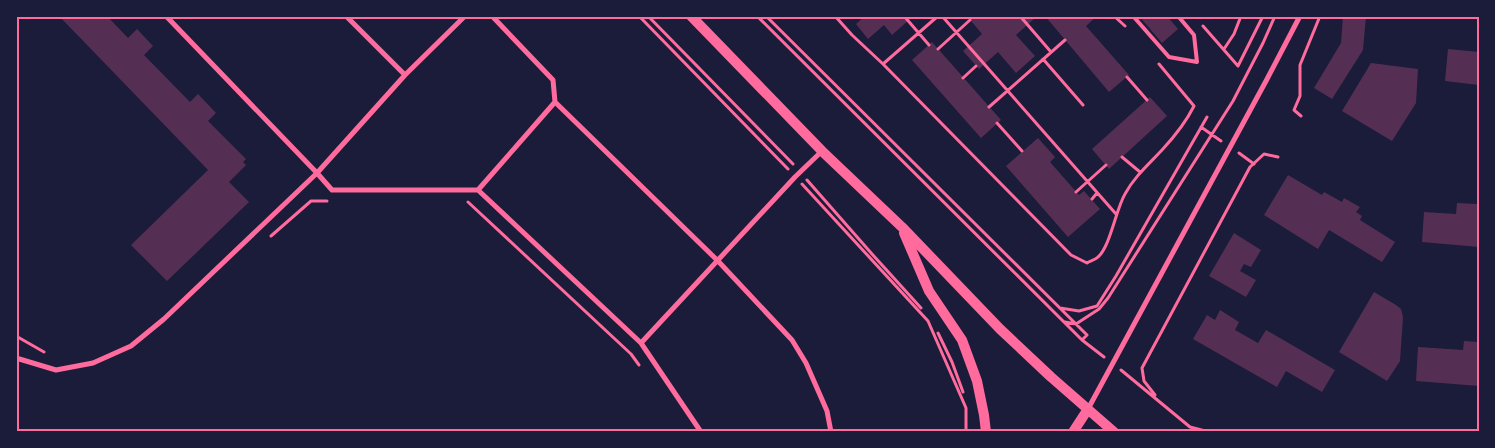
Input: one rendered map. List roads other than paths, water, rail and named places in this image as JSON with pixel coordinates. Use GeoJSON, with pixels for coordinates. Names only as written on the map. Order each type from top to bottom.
{"type":"FeatureCollection","features":[{"type":"Feature","properties":{"kind":"main road"},"geometry":{"type":"LineString","coordinates":[[691,16],[822,151],[902,227],[1000,330],[1114,432]]}},
{"type":"Feature","properties":{"kind":"main road"},"geometry":{"type":"LineString","coordinates":[[902,227],[929,291],[962,340],[977,381],[986,432]]}},
{"type":"Feature","properties":{"kind":"main road"},"geometry":{"type":"LineString","coordinates":[[1073,432],[1088,409]]}},
{"type":"Feature","properties":{"kind":"street"},"geometry":{"type":"LineString","coordinates":[[166,16],[332,190],[478,190],[642,343],[701,432]]}},
{"type":"Feature","properties":{"kind":"street"},"geometry":{"type":"LineString","coordinates":[[346,16],[405,75]]}},
{"type":"Feature","properties":{"kind":"street"},"geometry":{"type":"LineString","coordinates":[[16,358],[56,370],[92,363],[131,346],[164,319],[317,173],[405,75],[465,16]]}},
{"type":"Feature","properties":{"kind":"street"},"geometry":{"type":"LineString","coordinates":[[492,16],[553,80],[555,102],[718,261],[792,340],[806,363],[824,404],[831,432]]}},
{"type":"Feature","properties":{"kind":"street"},"geometry":{"type":"LineString","coordinates":[[1088,409],[1300,16]]}},
{"type":"Feature","properties":{"kind":"street"},"geometry":{"type":"LineString","coordinates":[[478,190],[555,102]]}},
{"type":"Feature","properties":{"kind":"street"},"geometry":{"type":"LineString","coordinates":[[642,343],[795,177],[822,151]]}},
{"type":"Feature","properties":{"kind":"lane"},"geometry":{"type":"LineString","coordinates":[[1133,16],[1169,57],[1197,62],[1194,35],[1178,16]]}}]}
